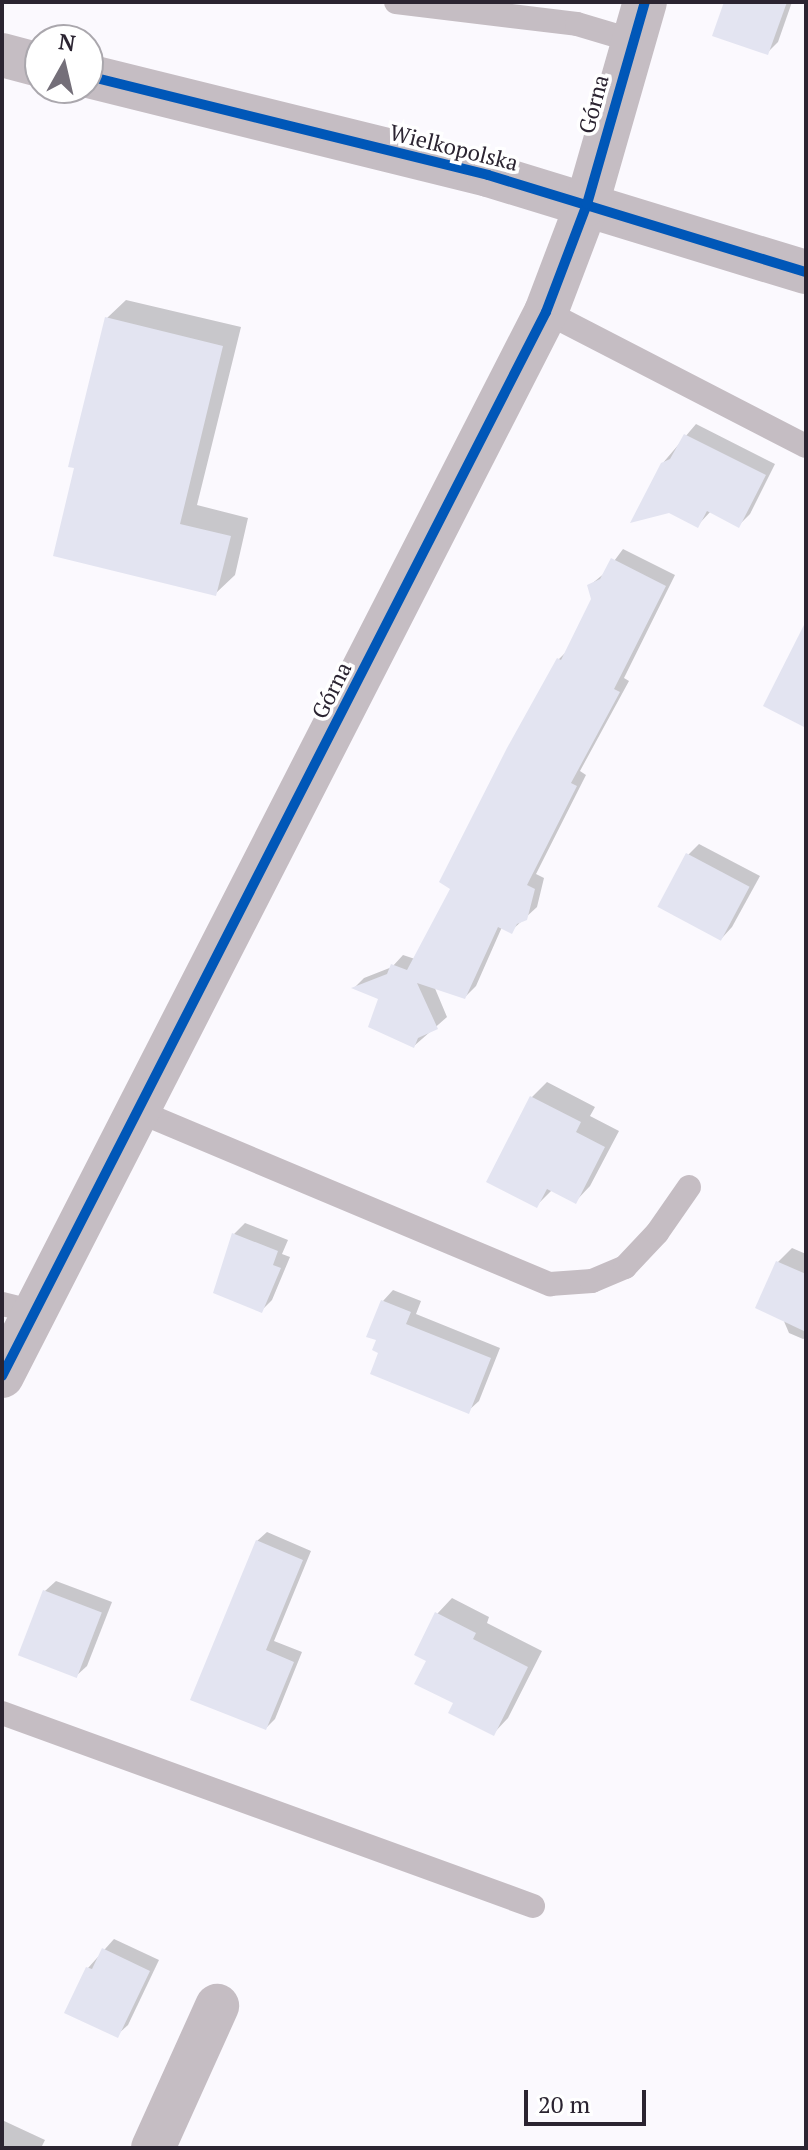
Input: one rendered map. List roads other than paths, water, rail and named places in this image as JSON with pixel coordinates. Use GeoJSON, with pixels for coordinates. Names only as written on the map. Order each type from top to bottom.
{"type":"FeatureCollection","features":[{"type":"Feature","properties":{"kind":"street","name":"Górna"},"geometry":{"type":"LineString","coordinates":[[2,1376],[19,1308],[140,1112],[546,312],[587,204],[638,21]]}},
{"type":"Feature","properties":{"kind":"street"},"geometry":{"type":"LineString","coordinates":[[2,55],[24,61]]}},
{"type":"Feature","properties":{"kind":"street","name":"Wielkopolska"},"geometry":{"type":"LineString","coordinates":[[104,80],[488,175],[806,272]]}},
{"type":"Feature","properties":{"kind":"street"},"geometry":{"type":"LineString","coordinates":[[153,2148],[217,2006]]}},
{"type":"Feature","properties":{"kind":"lane"},"geometry":{"type":"LineString","coordinates":[[396,2],[577,24],[638,21]]}},
{"type":"Feature","properties":{"kind":"lane"},"geometry":{"type":"LineString","coordinates":[[546,312],[806,446]]}},
{"type":"Feature","properties":{"kind":"lane"},"geometry":{"type":"LineString","coordinates":[[140,1112],[550,1284],[592,1281],[625,1267],[657,1233],[689,1187]]}},
{"type":"Feature","properties":{"kind":"lane"},"geometry":{"type":"LineString","coordinates":[[2,1713],[533,1906]]}}]}
